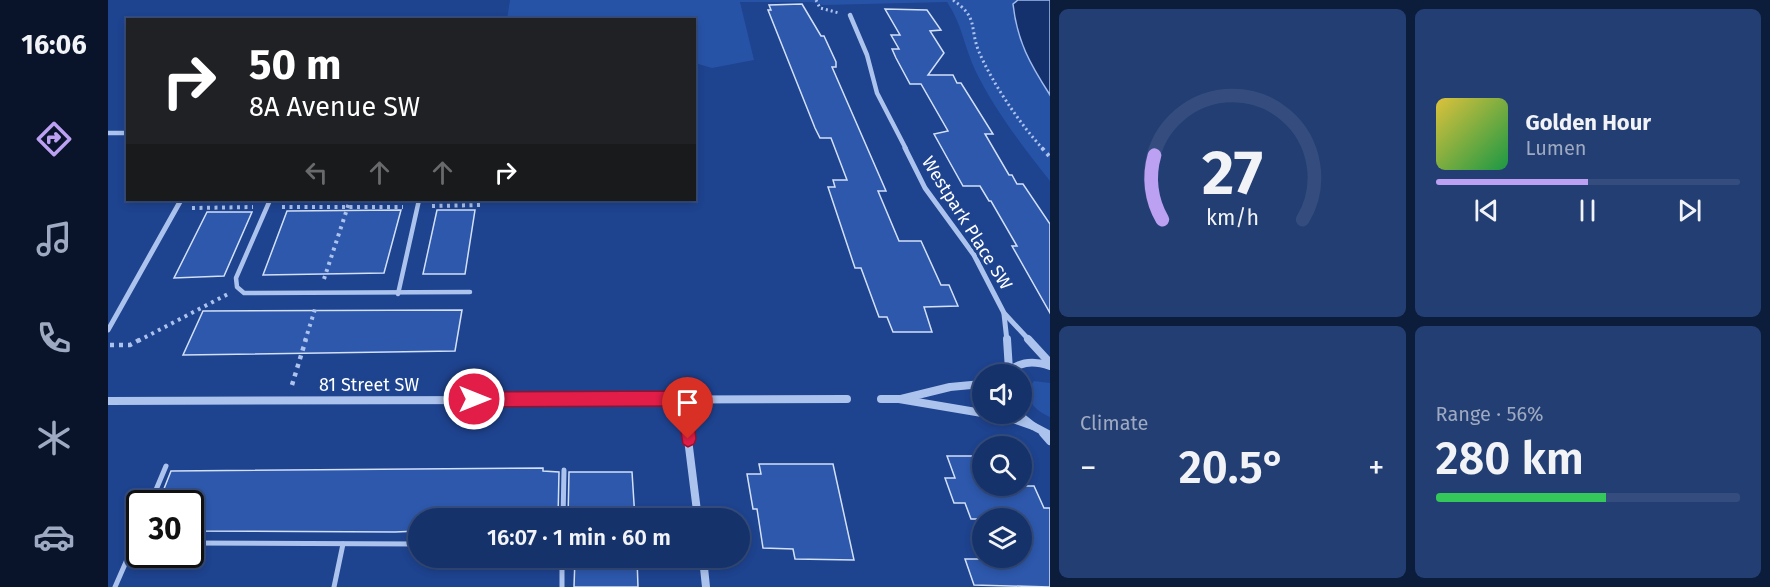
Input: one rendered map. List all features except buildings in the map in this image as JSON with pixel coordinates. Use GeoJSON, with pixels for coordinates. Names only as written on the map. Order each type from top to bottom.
{"type":"FeatureCollection","features":[{"type":"Feature","properties":{"kind":"street","name":"Westpark Place SW"},"geometry":{"type":"LineString","coordinates":[[850,15],[867,55],[878,93],[919,177],[974,255],[1004,313],[1050,365]]}},
{"type":"Feature","properties":{"kind":"street"},"geometry":{"type":"LineString","coordinates":[[108,133],[126,133]]}},
{"type":"Feature","properties":{"kind":"street"},"geometry":{"type":"LineString","coordinates":[[108,330],[180,201]]}},
{"type":"Feature","properties":{"kind":"street","name":"Westpark Place SW"},"geometry":{"type":"LineString","coordinates":[[1004,313],[1011,358],[1009,364]]}},
{"type":"Feature","properties":{"kind":"street"},"geometry":{"type":"LineString","coordinates":[[1014,364],[1028,362],[1050,365]]}},
{"type":"Feature","properties":{"kind":"street"},"geometry":{"type":"LineString","coordinates":[[899,399],[950,387],[972,385]]}},
{"type":"Feature","properties":{"kind":"street"},"geometry":{"type":"LineString","coordinates":[[683,399],[697,508]]}},
{"type":"Feature","properties":{"kind":"street","name":"81 Street SW"},"geometry":{"type":"LineString","coordinates":[[108,401],[847,399]]}},
{"type":"Feature","properties":{"kind":"street"},"geometry":{"type":"LineString","coordinates":[[881,399],[899,399],[972,411]]}},
{"type":"Feature","properties":{"kind":"street"},"geometry":{"type":"LineString","coordinates":[[1026,424],[1050,435]]}},
{"type":"Feature","properties":{"kind":"street"},"geometry":{"type":"LineString","coordinates":[[1032,424],[1050,441]]}},
{"type":"Feature","properties":{"kind":"street"},"geometry":{"type":"LineString","coordinates":[[703,568],[706,587]]}},
{"type":"Feature","properties":{"kind":"lane"},"geometry":{"type":"LineString","coordinates":[[270,201],[234,283],[237,290],[243,293],[470,292]]}},
{"type":"Feature","properties":{"kind":"lane"},"geometry":{"type":"LineString","coordinates":[[398,294],[419,201]]}},
{"type":"Feature","properties":{"kind":"lane"},"geometry":{"type":"LineString","coordinates":[[156,490],[166,466]]}},
{"type":"Feature","properties":{"kind":"lane"},"geometry":{"type":"LineString","coordinates":[[563,508],[564,470]]}},
{"type":"Feature","properties":{"kind":"lane"},"geometry":{"type":"LineString","coordinates":[[204,543],[408,544]]}},
{"type":"Feature","properties":{"kind":"lane"},"geometry":{"type":"LineString","coordinates":[[334,587],[344,544]]}},
{"type":"Feature","properties":{"kind":"lane"},"geometry":{"type":"LineString","coordinates":[[115,587],[126,565]]}},
{"type":"Feature","properties":{"kind":"lane"},"geometry":{"type":"LineString","coordinates":[[562,568],[562,587]]}},
{"type":"Feature","properties":{"kind":"path"},"geometry":{"type":"LineString","coordinates":[[816,0],[820,8],[850,15]]}},
{"type":"Feature","properties":{"kind":"path"},"geometry":{"type":"LineString","coordinates":[[953,0],[967,10],[979,51],[1022,127],[1050,157]]}},
{"type":"Feature","properties":{"kind":"path"},"geometry":{"type":"LineString","coordinates":[[176,208],[481,205]]}},
{"type":"Feature","properties":{"kind":"path"},"geometry":{"type":"LineString","coordinates":[[108,345],[130,345],[237,290]]}},
{"type":"Feature","properties":{"kind":"shaded area"},"geometry":{"type":"Polygon","coordinates":[[[510,0],[1050,0],[1050,181],[991,99],[975,70],[956,19],[947,2],[823,5],[812,2],[740,2],[754,60],[712,68],[696,63],[696,18],[507,18],[510,0]]]}},
{"type":"Feature","properties":{"kind":"shaded area"},"geometry":{"type":"Polygon","coordinates":[[[1018,0],[1050,0],[1050,95],[1021,41],[1013,4],[1018,0]]]}},
{"type":"Feature","properties":{"kind":"shaded area"},"geometry":{"type":"Polygon","coordinates":[[[1034,381],[1050,383],[1050,417],[1032,404],[1034,381]]]}},
{"type":"Feature","properties":{"kind":"route"},"geometry":{"type":"LineString","coordinates":[[474,399],[683,399],[688,439]]}}]}
